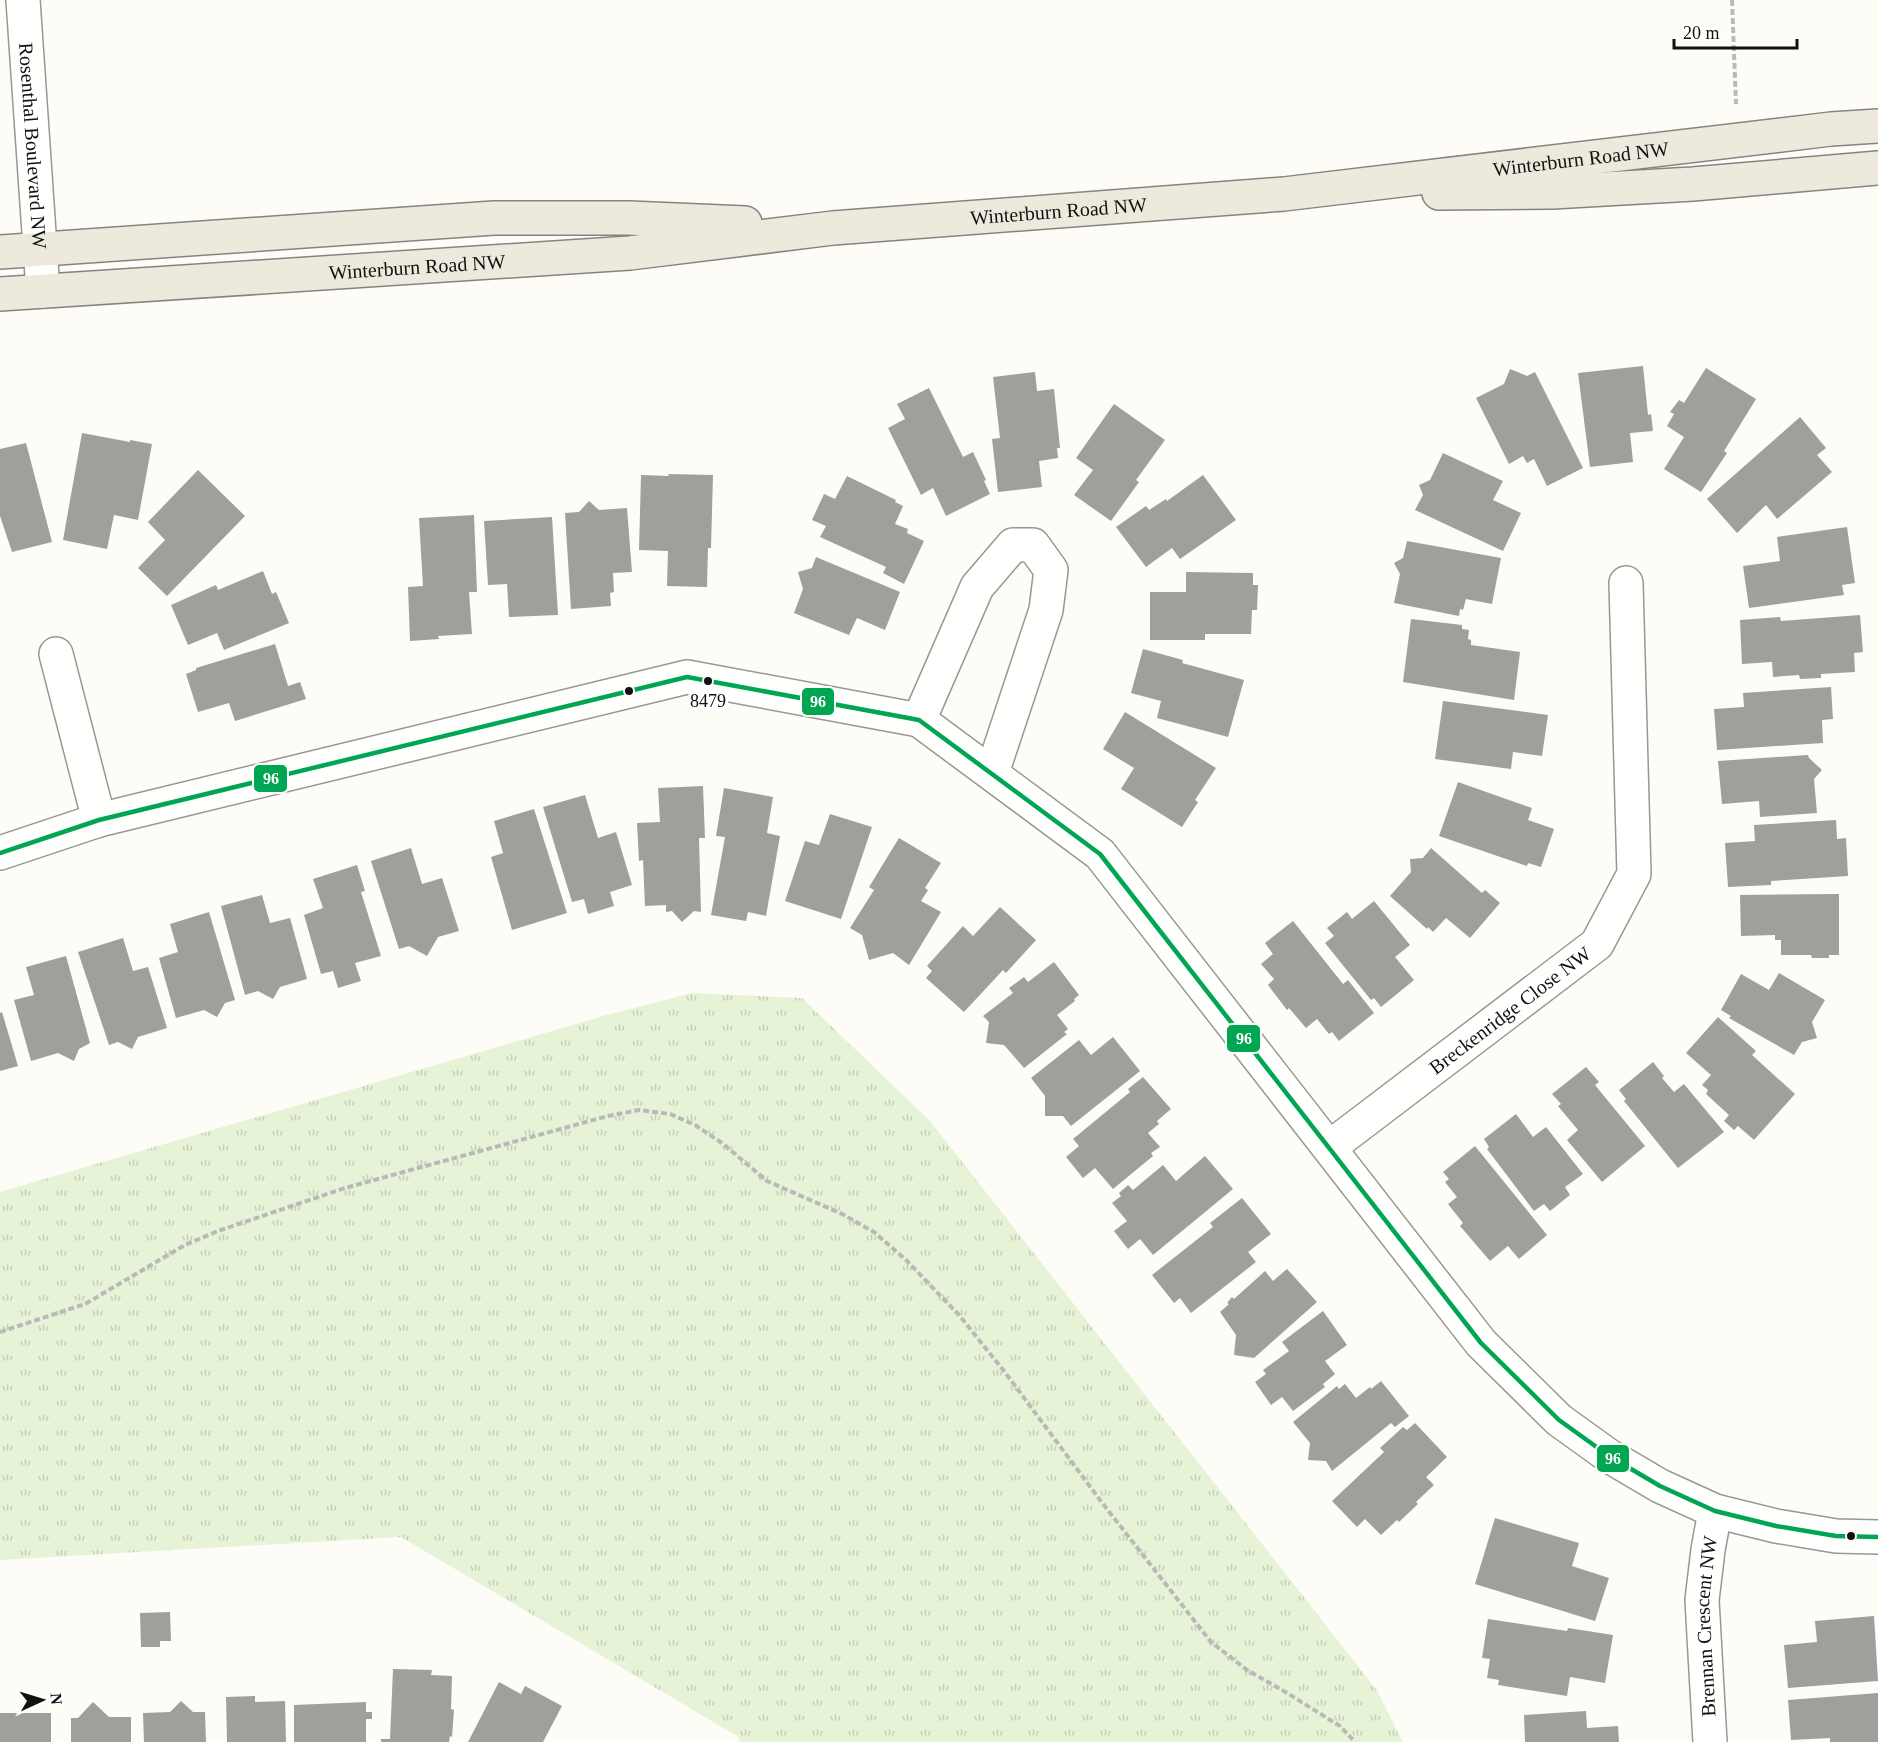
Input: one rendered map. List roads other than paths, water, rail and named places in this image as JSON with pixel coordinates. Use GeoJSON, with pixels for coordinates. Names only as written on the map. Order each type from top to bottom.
{"type":"FeatureCollection","features":[{"type":"Feature","properties":{"kind":"main road","name":"Winterburn Road NW"},"geometry":{"type":"LineString","coordinates":[[0,294],[630,254],[833,228],[1284,194],[1551,161],[1831,129],[1878,126]]}},
{"type":"Feature","properties":{"kind":"main road","name":"Winterburn Road NW"},"geometry":{"type":"LineString","coordinates":[[1284,194],[1552,192],[1693,184],[1878,168]]}},
{"type":"Feature","properties":{"kind":"main road","name":"Winterburn Road NW"},"geometry":{"type":"LineString","coordinates":[[0,252],[494,218],[629,218],[833,228]]}},
{"type":"Feature","properties":{"kind":"street","name":"Rosenthal Boulevard NW"},"geometry":{"type":"LineString","coordinates":[[23,0],[43,291]]}},
{"type":"Feature","properties":{"kind":"street"},"geometry":{"type":"LineString","coordinates":[[919,720],[976,587],[1012,545],[1033,545],[1051,570],[1046,610],[992,773]]}},
{"type":"Feature","properties":{"kind":"street","name":"Breckenridge Close NW"},"geometry":{"type":"LineString","coordinates":[[1330,1147],[1597,944],[1634,874],[1626,583]]}},
{"type":"Feature","properties":{"kind":"street"},"geometry":{"type":"LineString","coordinates":[[56,654],[99,820]]}},
{"type":"Feature","properties":{"kind":"street"},"geometry":{"type":"LineString","coordinates":[[0,853],[99,820],[687,677],[919,720],[1100,854],[1481,1342],[1559,1420],[1619,1462],[1660,1486],[1715,1511],[1796,1530],[1836,1536],[1878,1538]]}},
{"type":"Feature","properties":{"kind":"street","name":"Brennan Crescent NW"},"geometry":{"type":"LineString","coordinates":[[1710,1742],[1702,1600],[1715,1511]]}},
{"type":"Feature","properties":{"kind":"place","name":"8479"},"geometry":{"type":"Point","coordinates":[708,681]}}]}
